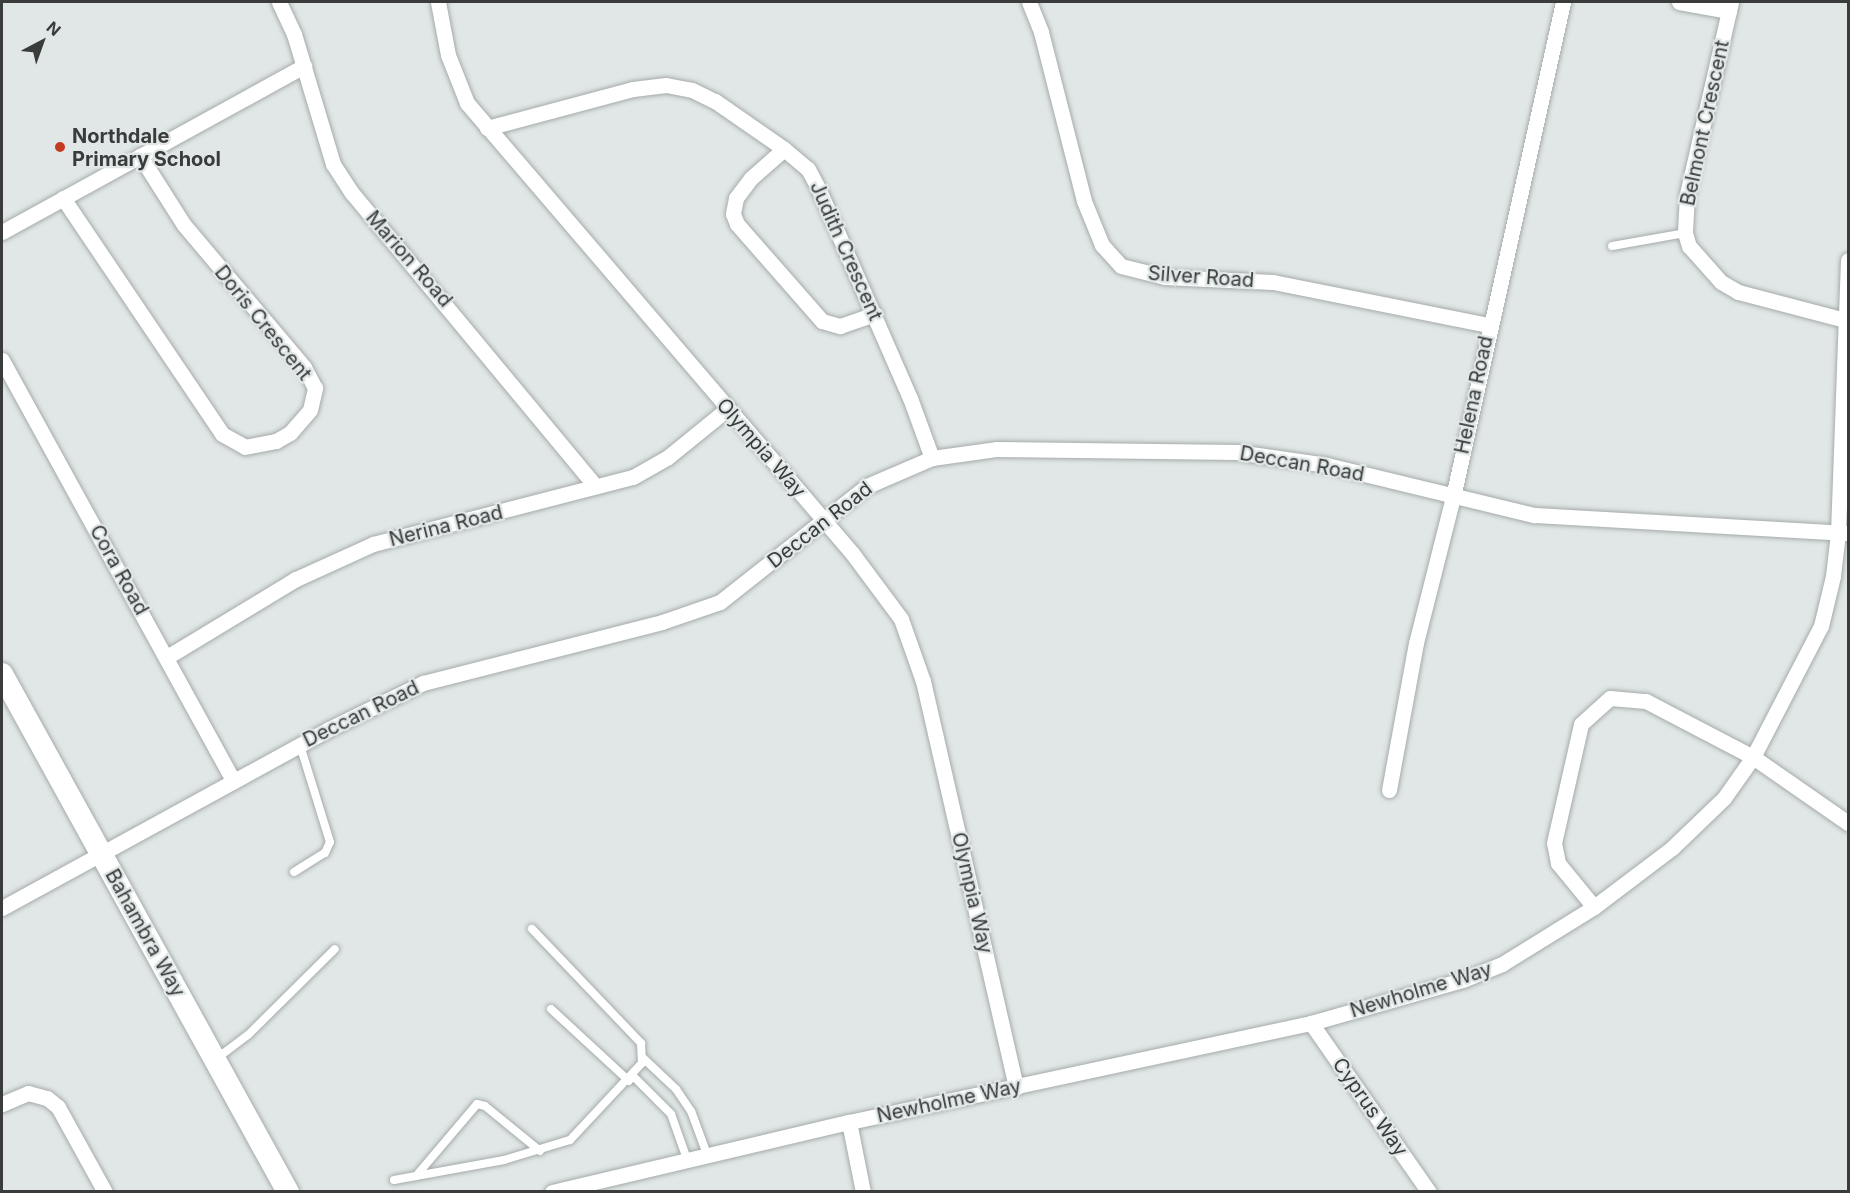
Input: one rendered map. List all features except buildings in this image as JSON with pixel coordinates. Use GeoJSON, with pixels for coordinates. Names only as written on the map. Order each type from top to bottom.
{"type":"FeatureCollection","features":[{"type":"Feature","properties":{"kind":"street","name":"Marion Road"},"geometry":{"type":"LineString","coordinates":[[279,2],[304,66],[326,151],[352,193],[595,486]]}},
{"type":"Feature","properties":{"kind":"street","name":"Olympia Way"},"geometry":{"type":"LineString","coordinates":[[438,2],[454,77],[487,129],[824,520],[877,585],[911,640],[1016,1087]]}},
{"type":"Feature","properties":{"kind":"street","name":"Silver Road"},"geometry":{"type":"LineString","coordinates":[[1029,2],[1041,32],[1084,201],[1102,245],[1121,266],[1165,277],[1273,282],[1489,325]]}},
{"type":"Feature","properties":{"kind":"street","name":"Helena Road"},"geometry":{"type":"LineString","coordinates":[[1389,790],[1416,643],[1453,497],[1489,325],[1563,2]]}},
{"type":"Feature","properties":{"kind":"street"},"geometry":{"type":"LineString","coordinates":[[1679,2],[1730,6]]}},
{"type":"Feature","properties":{"kind":"street","name":"Belmont Crescent"},"geometry":{"type":"LineString","coordinates":[[1730,6],[1687,194],[1684,233],[1700,260],[1738,292],[1845,320]]}},
{"type":"Feature","properties":{"kind":"street"},"geometry":{"type":"LineString","coordinates":[[2,232],[304,66]]}},
{"type":"Feature","properties":{"kind":"street","name":"Judith Crescent"},"geometry":{"type":"LineString","coordinates":[[487,129],[633,89],[666,85],[692,90],[707,98],[784,149],[808,169],[819,190],[874,314],[933,458]]}},
{"type":"Feature","properties":{"kind":"street"},"geometry":{"type":"LineString","coordinates":[[784,149],[751,178],[736,198],[733,214],[737,224],[822,321],[840,326],[874,314]]}},
{"type":"Feature","properties":{"kind":"street","name":"Doris Crescent"},"geometry":{"type":"LineString","coordinates":[[63,198],[222,434],[245,447],[267,444],[291,434],[310,410],[315,388],[304,367],[184,225],[140,156]]}},
{"type":"Feature","properties":{"kind":"street","name":"Newholme Way"},"geometry":{"type":"LineString","coordinates":[[552,1191],[849,1122],[1311,1023],[1466,979],[1502,964],[1594,907],[1703,822],[1753,757],[1821,626],[1843,533],[1845,320],[1848,260]]}},
{"type":"Feature","properties":{"kind":"street","name":"Cora Road"},"geometry":{"type":"LineString","coordinates":[[2,360],[233,781]]}},
{"type":"Feature","properties":{"kind":"street","name":"Nerina Road"},"geometry":{"type":"LineString","coordinates":[[167,657],[297,579],[355,551],[410,533],[549,501],[648,470],[727,409]]}},
{"type":"Feature","properties":{"kind":"street","name":"Deccan Road"},"geometry":{"type":"LineString","coordinates":[[2,908],[300,745],[423,683],[662,622],[720,602],[867,486],[933,458],[997,449],[1175,450],[1279,456],[1328,465],[1534,515],[1843,533]]}},
{"type":"Feature","properties":{"kind":"street","name":"Bahambra Way"},"geometry":{"type":"LineString","coordinates":[[2,674],[288,1191]]}},
{"type":"Feature","properties":{"kind":"street"},"geometry":{"type":"LineString","coordinates":[[1594,907],[1558,863],[1554,843],[1573,746],[1581,724],[1591,712],[1610,698],[1634,698],[1753,757],[1848,823]]}},
{"type":"Feature","properties":{"kind":"street","name":"Cyprus Way"},"geometry":{"type":"LineString","coordinates":[[1311,1023],[1429,1191]]}},
{"type":"Feature","properties":{"kind":"street"},"geometry":{"type":"LineString","coordinates":[[2,1104],[28,1094],[47,1098],[58,1107],[105,1191]]}},
{"type":"Feature","properties":{"kind":"street"},"geometry":{"type":"LineString","coordinates":[[849,1122],[863,1191]]}},
{"type":"Feature","properties":{"kind":"lane"},"geometry":{"type":"LineString","coordinates":[[1612,246],[1684,233]]}},
{"type":"Feature","properties":{"kind":"lane"},"geometry":{"type":"LineString","coordinates":[[294,872],[325,853],[330,842],[300,745]]}},
{"type":"Feature","properties":{"kind":"lane"},"geometry":{"type":"LineString","coordinates":[[394,1180],[540,1151],[570,1140],[631,1079],[643,1058],[641,1043],[532,929]]}},
{"type":"Feature","properties":{"kind":"lane"},"geometry":{"type":"LineString","coordinates":[[215,1060],[248,1035],[335,949]]}},
{"type":"Feature","properties":{"kind":"lane"},"geometry":{"type":"LineString","coordinates":[[551,1009],[671,1114],[687,1159]]}},
{"type":"Feature","properties":{"kind":"lane"},"geometry":{"type":"LineString","coordinates":[[643,1058],[676,1089],[691,1111],[707,1154]]}},
{"type":"Feature","properties":{"kind":"lane"},"geometry":{"type":"LineString","coordinates":[[416,1176],[477,1104],[485,1106],[540,1151]]}},
{"type":"Feature","properties":{"kind":"place","name":"Northdale Primary School"},"geometry":{"type":"Point","coordinates":[60,147]}}]}
